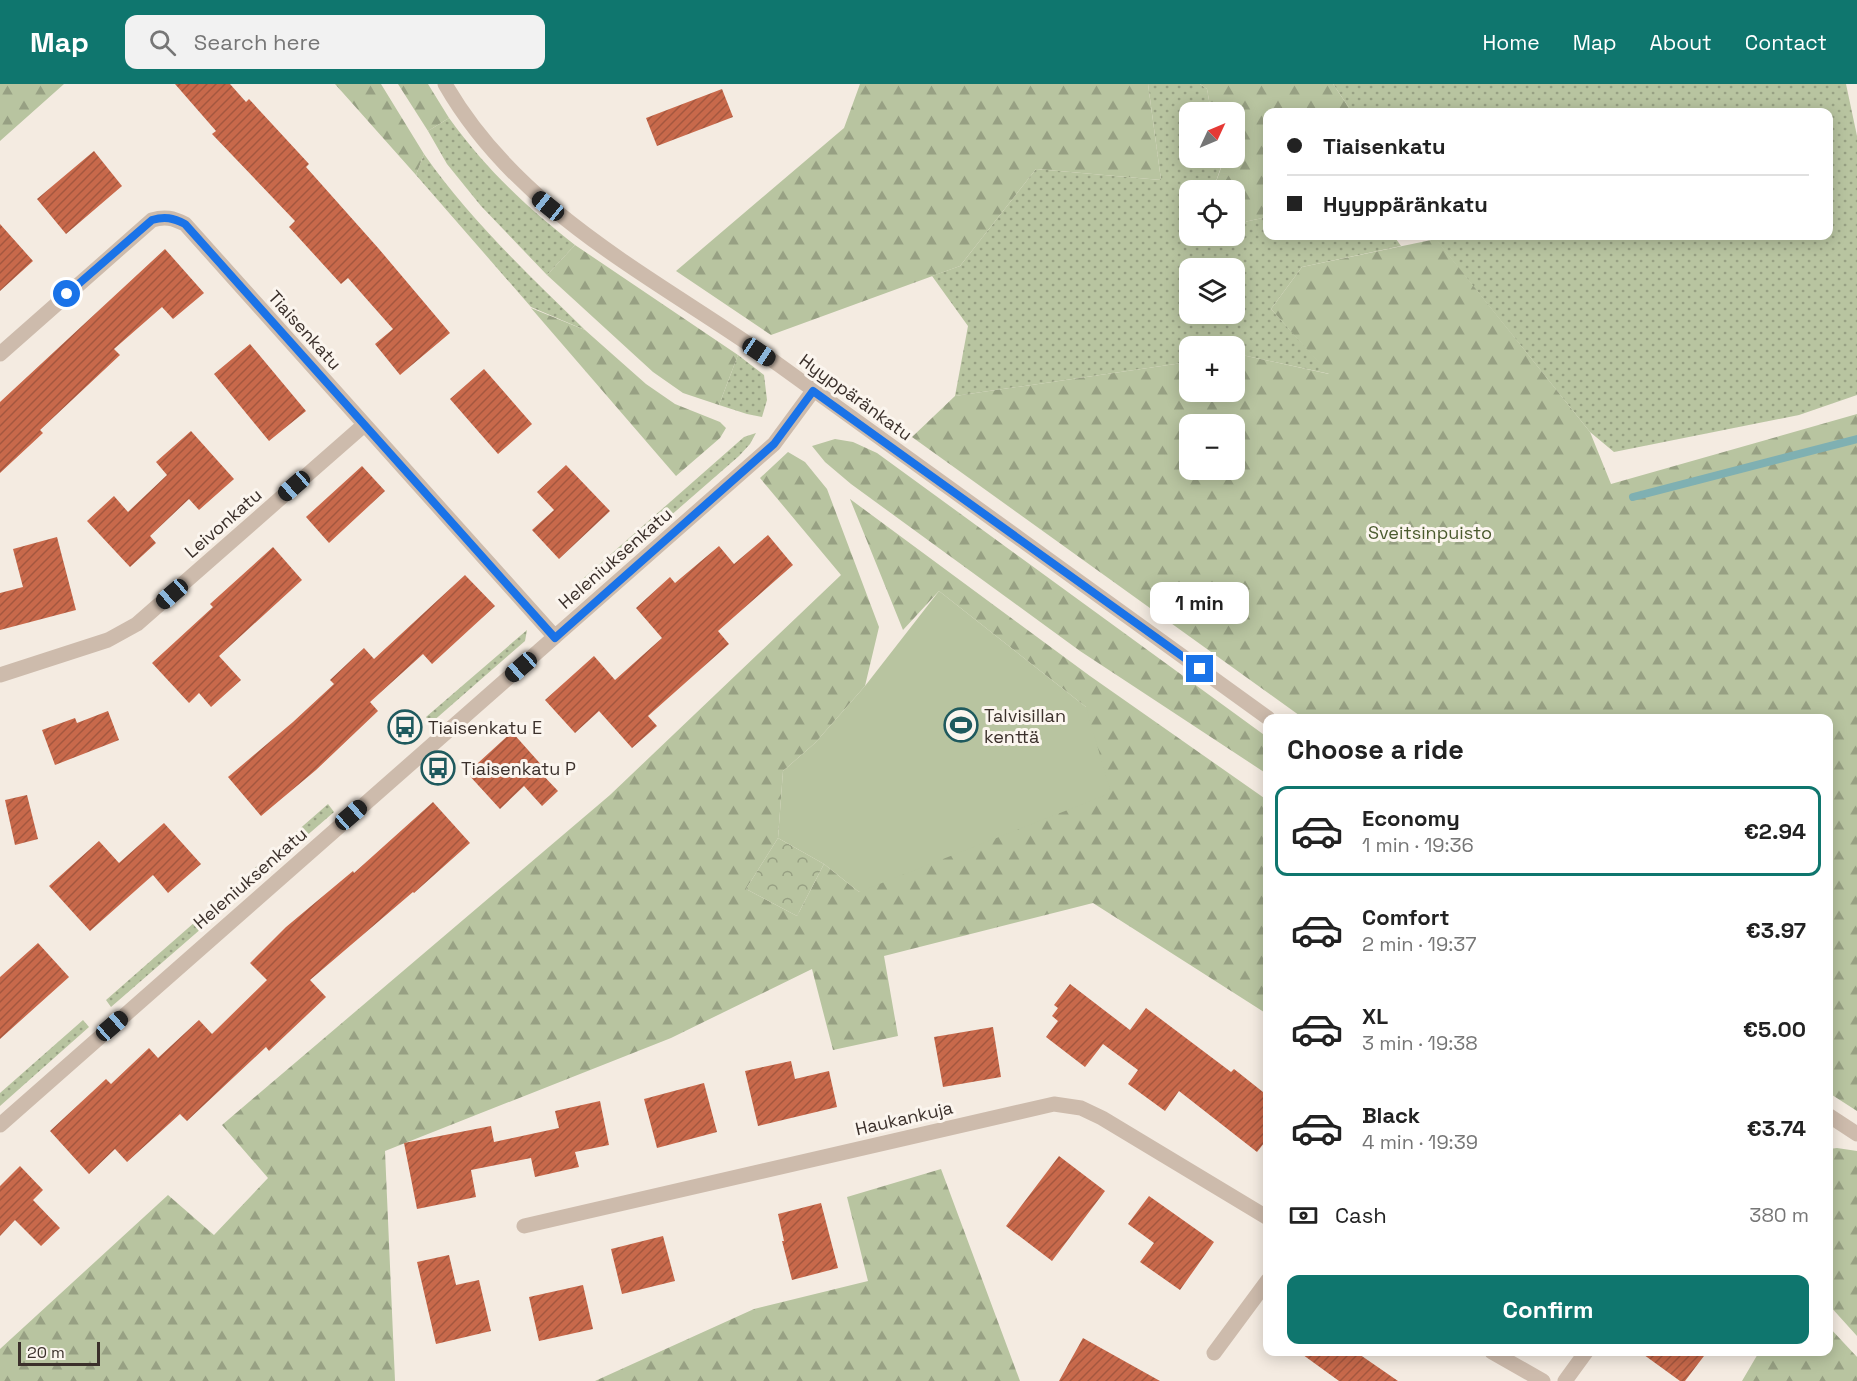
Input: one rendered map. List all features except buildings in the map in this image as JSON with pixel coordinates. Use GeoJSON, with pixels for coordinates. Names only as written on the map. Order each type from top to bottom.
{"type":"FeatureCollection","features":[{"type":"Feature","properties":{"kind":"street","name":"Hyyppäränkatu"},"geometry":{"type":"LineString","coordinates":[[445,84],[459,108],[490,148],[534,194],[616,257],[777,364],[1263,714]]}},
{"type":"Feature","properties":{"kind":"street","name":"Tiaisenkatu"},"geometry":{"type":"LineString","coordinates":[[0,354],[152,220],[163,217],[173,218],[185,224],[555,638]]}},
{"type":"Feature","properties":{"kind":"street","name":"Heleniuksenkatu"},"geometry":{"type":"LineString","coordinates":[[0,1125],[774,444],[813,391]]}},
{"type":"Feature","properties":{"kind":"street","name":"Leivonkatu"},"geometry":{"type":"LineString","coordinates":[[0,675],[108,640],[137,624],[364,425]]}},
{"type":"Feature","properties":{"kind":"street","name":"Haukankuja"},"geometry":{"type":"LineString","coordinates":[[525,1226],[1054,1104],[1081,1108],[1102,1118],[1263,1215]]}},
{"type":"Feature","properties":{"kind":"street"},"geometry":{"type":"LineString","coordinates":[[1833,1118],[1857,1134]]}},
{"type":"Feature","properties":{"kind":"street"},"geometry":{"type":"LineString","coordinates":[[1214,1353],[1263,1287]]}},
{"type":"Feature","properties":{"kind":"street"},"geometry":{"type":"LineString","coordinates":[[1499,1356],[1543,1381]]}},
{"type":"Feature","properties":{"kind":"street"},"geometry":{"type":"LineString","coordinates":[[1565,1381],[1583,1356]]}},
{"type":"Feature","properties":{"kind":"green space"},"geometry":{"type":"Polygon","coordinates":[[[0,84],[64,84],[0,141],[0,84]]]}},
{"type":"Feature","properties":{"kind":"green space"},"geometry":{"type":"Polygon","coordinates":[[[335,84],[381,84],[424,154],[416,175],[335,84]]]}},
{"type":"Feature","properties":{"kind":"green space"},"geometry":{"type":"Polygon","coordinates":[[[398,84],[428,84],[449,118],[428,131],[398,84]]]}},
{"type":"Feature","properties":{"kind":"green space"},"geometry":{"type":"Polygon","coordinates":[[[860,84],[1148,84],[1161,180],[1036,169],[960,266],[771,335],[676,271],[844,128],[860,84]]]}},
{"type":"Feature","properties":{"kind":"green space"},"geometry":{"type":"Polygon","coordinates":[[[1148,84],[1200,84],[1207,89],[1209,102],[1179,102],[1179,168],[1221,168],[1216,180],[1179,180],[1179,246],[1245,246],[1245,222],[1263,218],[1263,240],[1397,240],[1401,246],[1302,267],[1271,309],[1330,374],[1245,356],[1245,336],[1179,336],[1179,363],[955,396],[968,326],[932,276],[960,266],[1036,169],[1161,180],[1148,84]]]}},
{"type":"Feature","properties":{"kind":"green space"},"geometry":{"type":"Polygon","coordinates":[[[1200,84],[1333,84],[1349,108],[1263,108],[1263,218],[1245,222],[1245,180],[1217,180],[1221,168],[1245,168],[1245,102],[1209,102],[1207,89],[1200,84]]]}},
{"type":"Feature","properties":{"kind":"green space"},"geometry":{"type":"Polygon","coordinates":[[[1333,84],[1846,84],[1857,136],[1857,395],[1799,415],[1614,452],[1590,432],[1436,240],[1833,240],[1833,108],[1349,108],[1333,84]]]}},
{"type":"Feature","properties":{"kind":"green space"},"geometry":{"type":"Polygon","coordinates":[[[449,118],[463,137],[508,186],[575,245],[547,275],[481,206],[447,164],[428,131],[449,118]]]}},
{"type":"Feature","properties":{"kind":"green space"},"geometry":{"type":"Polygon","coordinates":[[[424,154],[480,224],[585,330],[531,307],[416,175],[424,154]]]}},
{"type":"Feature","properties":{"kind":"green space","name":"Sveitsinpuisto"},"geometry":{"type":"Polygon","coordinates":[[[1437,240],[1590,432],[1611,484],[1857,414],[1857,1111],[1833,1096],[1833,714],[1297,714],[912,437],[955,396],[1179,363],[1179,402],[1245,402],[1245,356],[1329,374],[1271,309],[1302,267],[1437,240]]]}},
{"type":"Feature","properties":{"kind":"green space"},"geometry":{"type":"Polygon","coordinates":[[[575,245],[738,355],[719,405],[683,393],[653,372],[547,275],[575,245]]]}},
{"type":"Feature","properties":{"kind":"green space"},"geometry":{"type":"Polygon","coordinates":[[[531,308],[585,330],[646,384],[675,404],[720,422],[726,428],[720,438],[676,476],[531,308]]]}},
{"type":"Feature","properties":{"kind":"green space"},"geometry":{"type":"Polygon","coordinates":[[[738,355],[764,375],[767,400],[762,417],[719,405],[738,355]]]}},
{"type":"Feature","properties":{"kind":"green space"},"geometry":{"type":"Polygon","coordinates":[[[756,433],[739,456],[583,592],[577,584],[744,437],[756,433]]]}},
{"type":"Feature","properties":{"kind":"green space"},"geometry":{"type":"Polygon","coordinates":[[[835,439],[853,442],[877,453],[1263,734],[1263,771],[1080,651],[851,484],[825,462],[812,446],[835,439]]]}},
{"type":"Feature","properties":{"kind":"green space"},"geometry":{"type":"Polygon","coordinates":[[[788,452],[805,462],[827,489],[879,627],[865,686],[815,743],[783,771],[778,838],[746,889],[797,916],[824,864],[859,892],[1086,707],[939,591],[903,630],[850,499],[1090,676],[1263,797],[1263,1011],[1093,903],[884,956],[898,1036],[833,1050],[812,969],[671,1038],[385,1151],[395,1381],[0,1381],[0,1349],[168,1195],[214,1235],[268,1178],[222,1125],[610,795],[841,575],[760,478],[788,452]]]}},
{"type":"Feature","properties":{"kind":"green space","name":"Talvisillan kenttä"},"geometry":{"type":"Polygon","coordinates":[[[939,591],[1086,707],[1111,793],[859,892],[824,864],[778,838],[783,771],[815,743],[865,686],[939,591]]]}},
{"type":"Feature","properties":{"kind":"green space"},"geometry":{"type":"Polygon","coordinates":[[[527,630],[525,641],[431,723],[426,717],[527,630]]]}},
{"type":"Feature","properties":{"kind":"green space"},"geometry":{"type":"Polygon","coordinates":[[[328,804],[334,812],[230,902],[224,895],[328,804]]]}},
{"type":"Feature","properties":{"kind":"green space"},"geometry":{"type":"Polygon","coordinates":[[[778,838],[824,864],[797,916],[746,889],[778,838]]]}},
{"type":"Feature","properties":{"kind":"green space"},"geometry":{"type":"Polygon","coordinates":[[[203,915],[210,921],[111,1007],[106,1000],[203,915]]]}},
{"type":"Feature","properties":{"kind":"green space"},"geometry":{"type":"Polygon","coordinates":[[[83,1020],[89,1027],[0,1106],[0,1093],[83,1020]]]}},
{"type":"Feature","properties":{"kind":"green space"},"geometry":{"type":"Polygon","coordinates":[[[1833,1148],[1857,1151],[1857,1336],[1833,1309],[1833,1148]]]}},
{"type":"Feature","properties":{"kind":"green space"},"geometry":{"type":"Polygon","coordinates":[[[941,1169],[1020,1381],[595,1381],[754,1309],[868,1281],[847,1197],[941,1169]]]}},
{"type":"Feature","properties":{"kind":"green space"},"geometry":{"type":"Polygon","coordinates":[[[1833,1331],[1857,1357],[1857,1381],[1742,1381],[1757,1356],[1833,1356],[1833,1331]]]}},
{"type":"Feature","properties":{"kind":"waterway"},"geometry":{"type":"LineString","coordinates":[[1633,497],[1857,439]]}},
{"type":"Feature","properties":{"kind":"place","name":"Talvisillan kenttä"},"geometry":{"type":"Point","coordinates":[961,725]}},
{"type":"Feature","properties":{"kind":"place","name":"Tiaisenkatu E"},"geometry":{"type":"Point","coordinates":[405,727]}},
{"type":"Feature","properties":{"kind":"place","name":"Tiaisenkatu P"},"geometry":{"type":"Point","coordinates":[438,768]}},
{"type":"Feature","properties":{"kind":"route"},"geometry":{"type":"LineString","coordinates":[[67,294],[152,220],[163,217],[173,218],[185,224],[555,638],[774,444],[813,391],[1200,669]]}}]}
